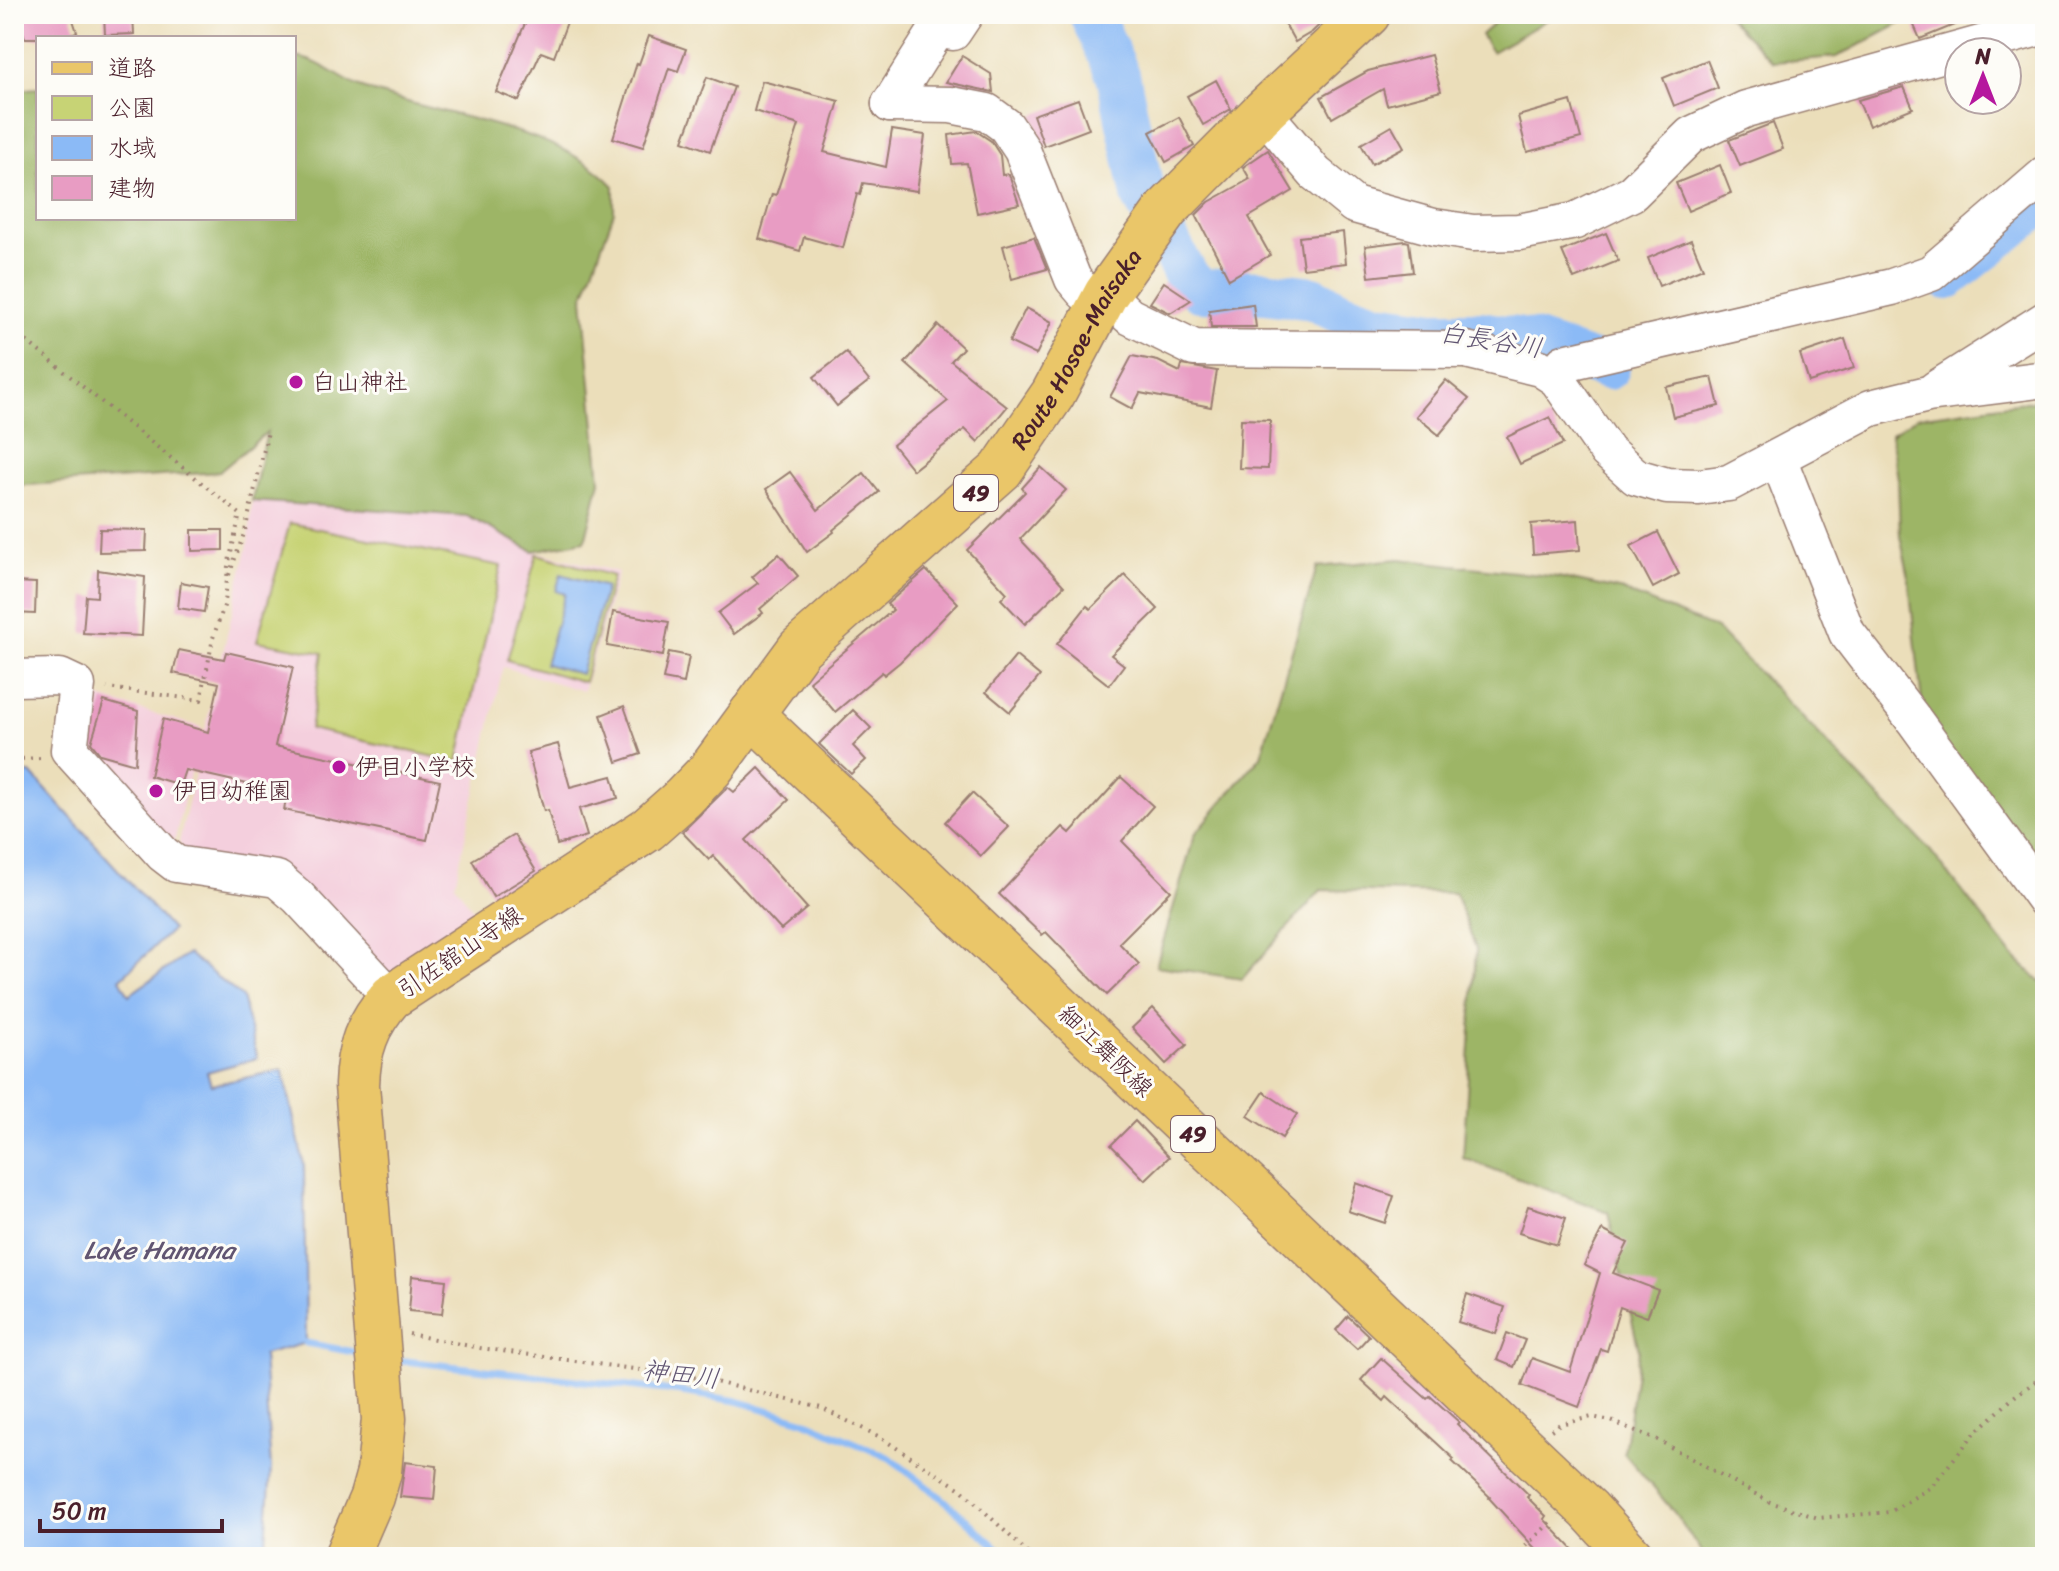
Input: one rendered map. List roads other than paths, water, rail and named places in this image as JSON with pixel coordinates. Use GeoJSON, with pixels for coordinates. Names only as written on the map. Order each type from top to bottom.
{"type":"FeatureCollection","features":[{"type":"Feature","properties":{"kind":"main road","name":"Route Hosoe-Maisaka"},"geometry":{"type":"LineString","coordinates":[[751,714],[800,648],[1001,470],[1053,394],[1106,294],[1159,220],[1263,112],[1367,14]]}},
{"type":"Feature","properties":{"kind":"main road","name":"引佐舘山寺線"},"geometry":{"type":"LineString","coordinates":[[346,1557],[372,1497],[379,1472],[384,1419],[357,1085],[358,1059],[366,1033],[391,997],[648,829],[711,769],[751,714]]}},
{"type":"Feature","properties":{"kind":"main road","name":"細江舞阪線"},"geometry":{"type":"LineString","coordinates":[[751,714],[1524,1449],[1632,1557]]}},
{"type":"Feature","properties":{"kind":"street"},"geometry":{"type":"LineString","coordinates":[[965,14],[953,32],[937,30],[890,104],[951,105],[987,112],[1006,126],[1022,150],[1073,279],[1084,292],[1106,294],[1129,316],[1194,348],[1466,350],[1540,368],[1557,379],[1607,451],[1636,477],[1667,486],[1699,487],[1729,483],[1871,408],[1928,394],[2045,379]]}},
{"type":"Feature","properties":{"kind":"street"},"geometry":{"type":"LineString","coordinates":[[1263,112],[1315,173],[1354,205],[1434,227],[1473,233],[1519,232],[1575,221],[1632,193],[1691,135],[1746,109],[2045,26]]}},
{"type":"Feature","properties":{"kind":"street"},"geometry":{"type":"LineString","coordinates":[[1557,379],[1564,363],[1892,287],[1931,273],[2045,175]]}},
{"type":"Feature","properties":{"kind":"street"},"geometry":{"type":"LineString","coordinates":[[1928,394],[2045,320]]}},
{"type":"Feature","properties":{"kind":"street"},"geometry":{"type":"LineString","coordinates":[[1778,458],[1847,633],[2045,900]]}},
{"type":"Feature","properties":{"kind":"street"},"geometry":{"type":"LineString","coordinates":[[14,678],[60,677],[77,685],[69,750],[163,854],[176,864],[277,879],[298,897],[391,997]]}},
{"type":"Feature","properties":{"kind":"water"},"geometry":{"type":"Polygon","coordinates":[[[561,574],[606,587],[581,674],[545,664],[565,594],[556,591],[561,574]]]}},
{"type":"Feature","properties":{"kind":"water","name":"Lake Hamana"},"geometry":{"type":"Polygon","coordinates":[[[14,773],[31,773],[172,930],[120,979],[129,995],[188,954],[242,997],[257,1058],[207,1072],[211,1085],[283,1070],[304,1165],[306,1343],[263,1355],[271,1468],[265,1557],[14,1557],[14,773]]]}},
{"type":"Feature","properties":{"kind":"waterway","name":"白長谷川"},"geometry":{"type":"LineString","coordinates":[[1091,14],[1118,75],[1143,195],[1187,277],[1200,290],[1264,292],[1313,298],[1340,312],[1377,325],[1434,333],[1480,333],[1533,342],[1608,368]]}},
{"type":"Feature","properties":{"kind":"waterway","name":"白長谷川"},"geometry":{"type":"LineString","coordinates":[[1947,278],[2045,200]]}},
{"type":"Feature","properties":{"kind":"waterway","name":"神田川"},"geometry":{"type":"LineString","coordinates":[[306,1343],[364,1354]]}},
{"type":"Feature","properties":{"kind":"waterway","name":"神田川"},"geometry":{"type":"LineString","coordinates":[[396,1360],[682,1392],[737,1401],[802,1420],[890,1458],[943,1499],[1008,1557]]}},
{"type":"Feature","properties":{"kind":"place","name":"白山神社"},"geometry":{"type":"Point","coordinates":[296,382]}},
{"type":"Feature","properties":{"kind":"place","name":"伊目小学校"},"geometry":{"type":"Point","coordinates":[339,767]}},
{"type":"Feature","properties":{"kind":"place","name":"伊目幼稚園"},"geometry":{"type":"Point","coordinates":[156,791]}}]}
